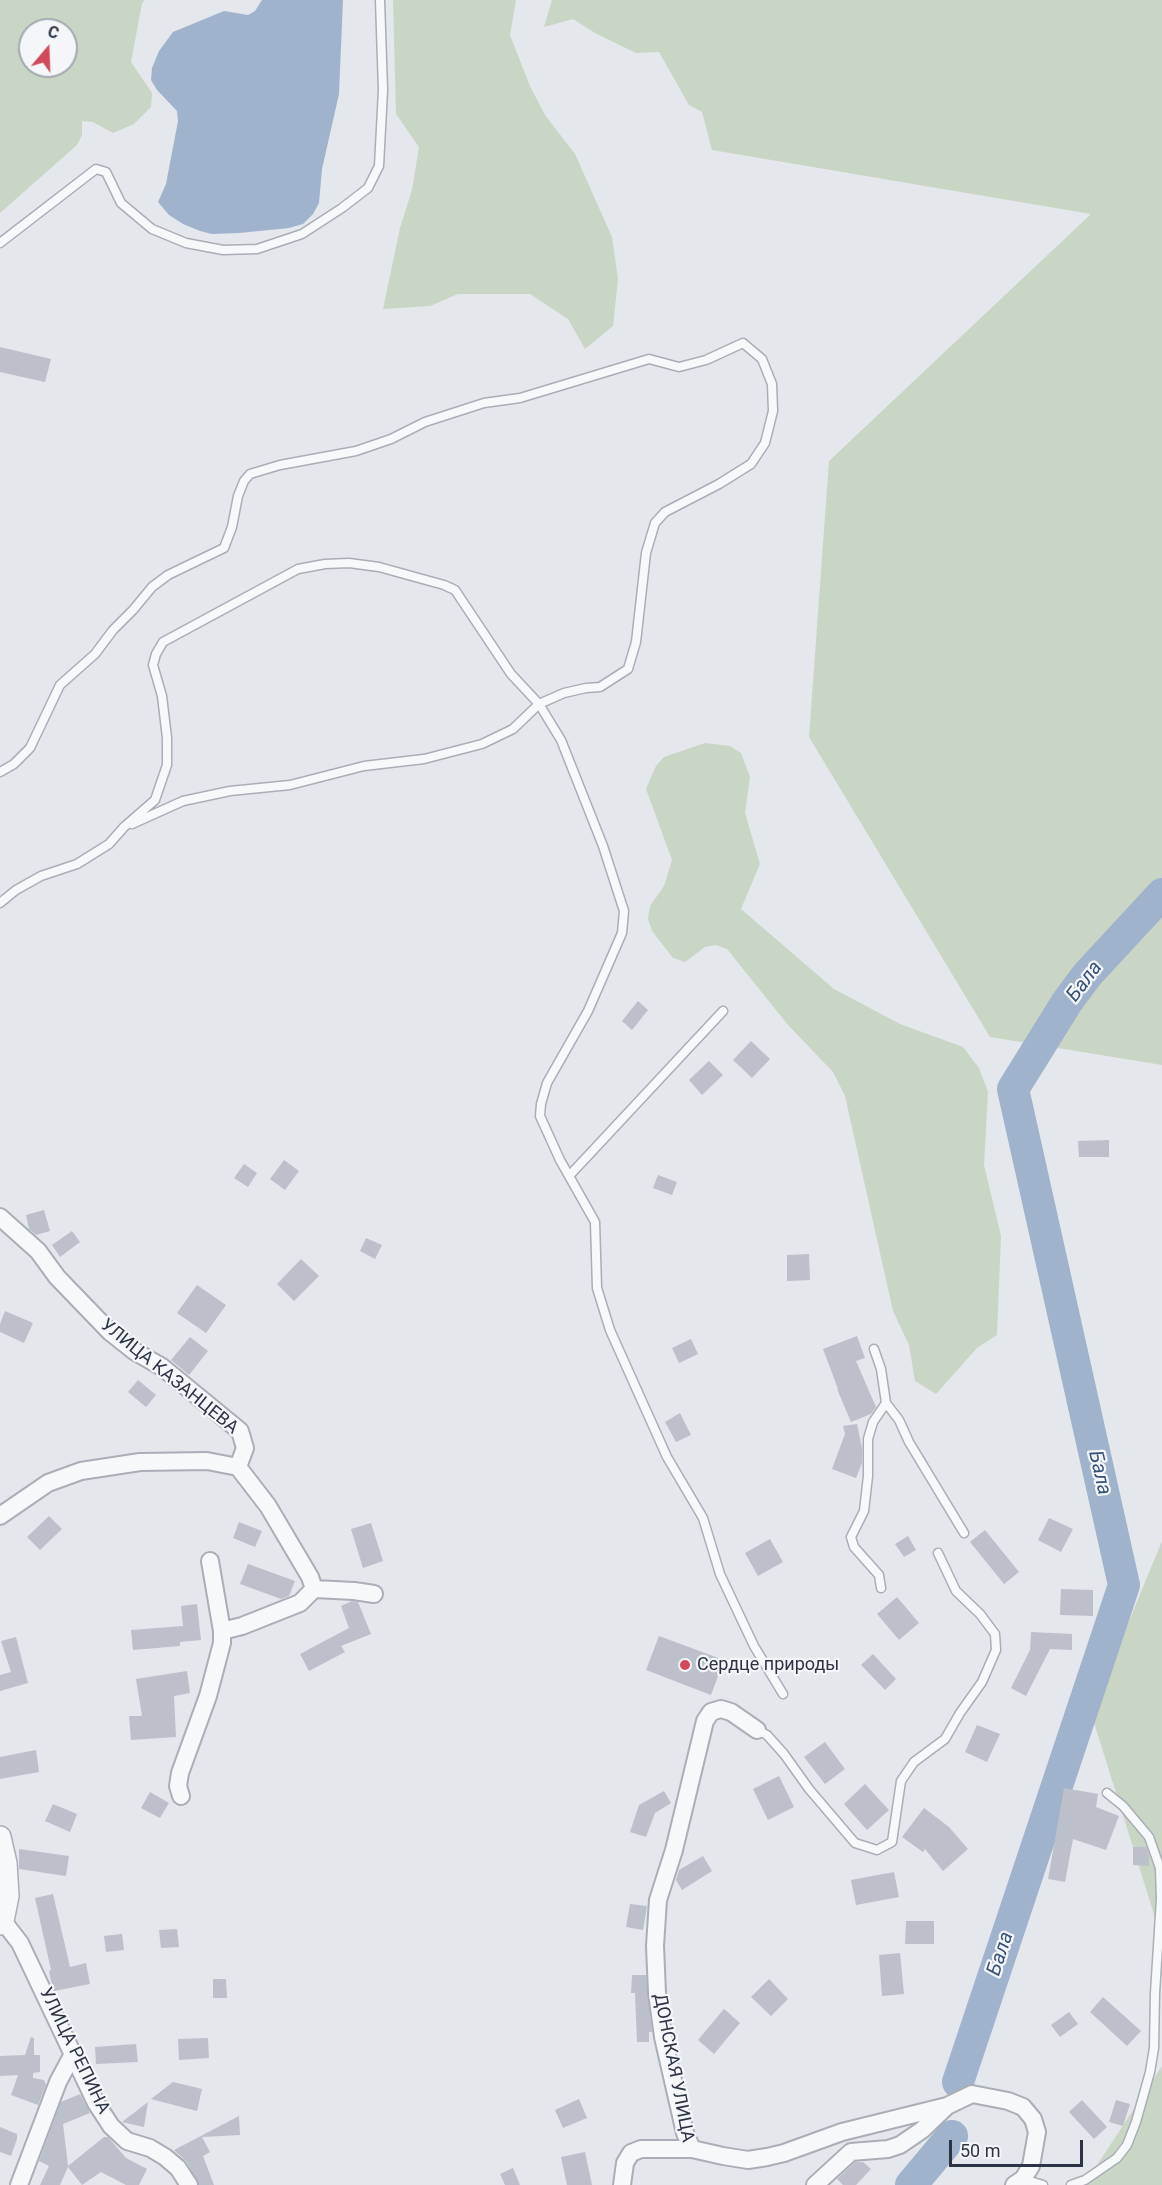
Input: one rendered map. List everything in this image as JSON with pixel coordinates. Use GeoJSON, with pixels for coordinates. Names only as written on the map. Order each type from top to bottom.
{"type":"FeatureCollection","features":[{"type":"Feature","properties":{"kind":"street","name":"УЛИЦА КАЗАНЦЕВА"},"geometry":{"type":"LineString","coordinates":[[0,1216],[38,1251],[57,1277],[110,1332],[134,1351],[162,1367],[240,1431],[245,1448],[237,1467],[207,1461],[140,1462],[81,1470],[48,1483],[0,1516]]}},
{"type":"Feature","properties":{"kind":"street"},"geometry":{"type":"LineString","coordinates":[[237,1467],[268,1506],[310,1577],[314,1589]]}},
{"type":"Feature","properties":{"kind":"street"},"geometry":{"type":"LineString","coordinates":[[181,1796],[178,1786],[180,1773],[208,1696],[222,1643],[210,1561]]}},
{"type":"Feature","properties":{"kind":"street"},"geometry":{"type":"LineString","coordinates":[[222,1631],[242,1626],[300,1604],[314,1589],[374,1594]]}},
{"type":"Feature","properties":{"kind":"street","name":"ДОНСКАЯ УЛИЦА"},"geometry":{"type":"LineString","coordinates":[[622,2185],[626,2163],[632,2153],[653,2148],[692,2149],[685,2133],[663,2037],[657,1993],[655,1946],[658,1900],[674,1850],[705,1721],[711,1712],[721,1709],[731,1712],[757,1730]]}},
{"type":"Feature","properties":{"kind":"street"},"geometry":{"type":"LineString","coordinates":[[0,1837],[6,1863],[8,1896],[2,1922]]}},
{"type":"Feature","properties":{"kind":"street","name":"УЛИЦА РЕПИНА"},"geometry":{"type":"LineString","coordinates":[[2,1922],[20,1943],[96,2103],[111,2126],[127,2141],[150,2148],[165,2157],[178,2168],[189,2185]]}},
{"type":"Feature","properties":{"kind":"street"},"geometry":{"type":"LineString","coordinates":[[19,2185],[58,2082],[73,2054]]}},
{"type":"Feature","properties":{"kind":"street"},"geometry":{"type":"LineString","coordinates":[[692,2149],[748,2160],[766,2157],[784,2153],[842,2132],[946,2106],[972,2094],[1008,2101],[1023,2107],[1033,2119],[1037,2132],[1031,2166],[1018,2182]]}},
{"type":"Feature","properties":{"kind":"street"},"geometry":{"type":"LineString","coordinates":[[815,2185],[851,2152],[888,2149],[900,2145],[922,2130],[946,2106]]}},
{"type":"Feature","properties":{"kind":"lane"},"geometry":{"type":"LineString","coordinates":[[0,243],[96,169],[106,172],[121,203],[136,216],[152,229],[186,243],[223,249],[257,249],[302,234],[368,188],[379,166],[383,90],[380,0]]}},
{"type":"Feature","properties":{"kind":"lane"},"geometry":{"type":"LineString","coordinates":[[0,772],[14,764],[30,748],[60,685],[95,654],[112,630],[152,587],[168,575],[224,548],[232,527],[238,496],[244,481],[250,474],[280,465],[356,451],[391,439],[425,422],[484,403],[520,399],[649,359],[679,367],[706,360],[743,343],[762,359],[772,384],[773,411],[765,442],[751,464],[719,484],[665,512],[655,524],[646,553],[636,642],[628,669],[600,687],[564,693],[539,704],[513,729],[493,740],[470,748],[412,761],[364,766],[290,785],[230,791],[183,801],[124,827]]}},
{"type":"Feature","properties":{"kind":"lane"},"geometry":{"type":"LineString","coordinates":[[0,903],[16,890],[40,876],[77,864],[109,844],[124,827],[155,800],[167,765],[167,738],[162,696],[153,665],[163,642],[298,569],[325,564],[350,563],[379,567],[455,590],[512,674],[539,704],[561,740],[607,856],[624,911],[622,933],[588,1011],[547,1083],[540,1116],[569,1176],[595,1222],[597,1288],[610,1330],[667,1457],[703,1518],[720,1575],[754,1646],[783,1694]]}},
{"type":"Feature","properties":{"kind":"lane"},"geometry":{"type":"LineString","coordinates":[[569,1176],[723,1011]]}},
{"type":"Feature","properties":{"kind":"lane"},"geometry":{"type":"LineString","coordinates":[[874,1349],[881,1369],[886,1403],[899,1420],[909,1442],[964,1533]]}},
{"type":"Feature","properties":{"kind":"lane"},"geometry":{"type":"LineString","coordinates":[[881,1588],[879,1575],[854,1547],[851,1537],[864,1510],[868,1476],[868,1439],[873,1422],[886,1403]]}},
{"type":"Feature","properties":{"kind":"lane"},"geometry":{"type":"LineString","coordinates":[[757,1730],[766,1735],[784,1754],[809,1789],[855,1843],[877,1850],[892,1842],[900,1781],[914,1762],[945,1739],[982,1682],[996,1650],[995,1634],[980,1614],[956,1591],[938,1553]]}},
{"type":"Feature","properties":{"kind":"lane"},"geometry":{"type":"LineString","coordinates":[[1071,2185],[1085,2180],[1118,2158],[1127,2145],[1139,2112],[1154,2048],[1161,1899],[1160,1868],[1149,1836],[1123,1806],[1107,1792]]}},
{"type":"Feature","properties":{"kind":"lane"},"geometry":{"type":"LineString","coordinates":[[1018,2182],[1043,2185]]}},
{"type":"Feature","properties":{"kind":"green space"},"geometry":{"type":"Polygon","coordinates":[[[0,0],[145,0],[142,3],[131,62],[152,93],[151,107],[134,124],[113,133],[93,122],[82,121],[82,135],[77,145],[0,213],[0,0]]]}},
{"type":"Feature","properties":{"kind":"green space"},"geometry":{"type":"Polygon","coordinates":[[[393,0],[516,0],[510,35],[530,86],[545,115],[575,154],[612,237],[618,279],[613,326],[585,349],[568,319],[530,294],[458,294],[430,306],[383,309],[400,228],[412,190],[419,147],[396,114],[393,0]]]}},
{"type":"Feature","properties":{"kind":"green space"},"geometry":{"type":"Polygon","coordinates":[[[552,0],[1162,0],[1162,1065],[990,1037],[809,737],[829,461],[1091,214],[712,150],[702,112],[689,105],[659,52],[636,53],[595,33],[573,19],[544,27],[552,0]]]}},
{"type":"Feature","properties":{"kind":"green space"},"geometry":{"type":"Polygon","coordinates":[[[705,743],[730,746],[741,753],[750,777],[745,813],[760,864],[741,909],[834,989],[900,1024],[963,1047],[979,1068],[988,1092],[984,1165],[1001,1236],[997,1335],[977,1348],[936,1394],[915,1381],[909,1345],[893,1311],[845,1096],[833,1072],[788,1025],[727,949],[716,945],[705,947],[685,962],[673,958],[652,931],[648,919],[650,906],[664,886],[672,860],[646,789],[656,766],[664,757],[705,743]]]}},
{"type":"Feature","properties":{"kind":"green space"},"geometry":{"type":"Polygon","coordinates":[[[1162,1541],[1162,1940],[1091,1713],[1162,1541]]]}},
{"type":"Feature","properties":{"kind":"green space"},"geometry":{"type":"Polygon","coordinates":[[[1162,2066],[1162,2185],[1084,2185],[1162,2066]]]}},
{"type":"Feature","properties":{"kind":"water"},"geometry":{"type":"Polygon","coordinates":[[[262,0],[343,0],[339,94],[322,169],[319,203],[313,214],[303,224],[289,228],[212,234],[183,224],[169,215],[158,202],[166,184],[178,121],[177,111],[157,90],[151,80],[152,68],[159,51],[173,32],[224,11],[248,15],[255,11],[262,0]]]}},
{"type":"Feature","properties":{"kind":"building"},"geometry":{"type":"Polygon","coordinates":[[[0,347],[51,359],[45,382],[0,372],[0,347]]]}},
{"type":"Feature","properties":{"kind":"building"},"geometry":{"type":"Polygon","coordinates":[[[638,1001],[648,1010],[632,1030],[622,1021],[638,1001]]]}},
{"type":"Feature","properties":{"kind":"building"},"geometry":{"type":"Polygon","coordinates":[[[751,1041],[770,1059],[752,1078],[733,1060],[751,1041]]]}},
{"type":"Feature","properties":{"kind":"building"},"geometry":{"type":"Polygon","coordinates":[[[709,1061],[723,1075],[702,1095],[689,1080],[709,1061]]]}},
{"type":"Feature","properties":{"kind":"building"},"geometry":{"type":"Polygon","coordinates":[[[1109,1140],[1109,1157],[1079,1157],[1078,1141],[1109,1140]]]}},
{"type":"Feature","properties":{"kind":"building"},"geometry":{"type":"Polygon","coordinates":[[[284,1160],[299,1171],[285,1190],[270,1179],[284,1160]]]}},
{"type":"Feature","properties":{"kind":"building"},"geometry":{"type":"Polygon","coordinates":[[[244,1164],[257,1173],[248,1187],[234,1178],[244,1164]]]}},
{"type":"Feature","properties":{"kind":"building"},"geometry":{"type":"Polygon","coordinates":[[[658,1175],[677,1182],[672,1195],[653,1188],[658,1175]]]}},
{"type":"Feature","properties":{"kind":"building"},"geometry":{"type":"Polygon","coordinates":[[[44,1210],[50,1231],[36,1235],[29,1229],[26,1215],[44,1210]]]}},
{"type":"Feature","properties":{"kind":"building"},"geometry":{"type":"Polygon","coordinates":[[[72,1231],[80,1242],[60,1257],[52,1245],[72,1231]]]}},
{"type":"Feature","properties":{"kind":"building"},"geometry":{"type":"Polygon","coordinates":[[[366,1238],[382,1245],[375,1259],[360,1251],[366,1238]]]}},
{"type":"Feature","properties":{"kind":"building"},"geometry":{"type":"Polygon","coordinates":[[[809,1254],[810,1280],[787,1281],[787,1255],[809,1254]]]}},
{"type":"Feature","properties":{"kind":"building"},"geometry":{"type":"Polygon","coordinates":[[[301,1259],[319,1276],[294,1301],[277,1284],[301,1259]]]}},
{"type":"Feature","properties":{"kind":"building"},"geometry":{"type":"Polygon","coordinates":[[[197,1285],[226,1305],[206,1333],[177,1313],[197,1285]]]}},
{"type":"Feature","properties":{"kind":"building"},"geometry":{"type":"Polygon","coordinates":[[[5,1311],[33,1323],[24,1343],[0,1332],[0,1324],[5,1311]]]}},
{"type":"Feature","properties":{"kind":"building"},"geometry":{"type":"Polygon","coordinates":[[[857,1336],[865,1358],[856,1361],[876,1407],[871,1414],[851,1422],[823,1349],[857,1336]]]}},
{"type":"Feature","properties":{"kind":"building"},"geometry":{"type":"Polygon","coordinates":[[[190,1337],[208,1351],[189,1375],[171,1360],[190,1337]]]}},
{"type":"Feature","properties":{"kind":"building"},"geometry":{"type":"Polygon","coordinates":[[[691,1339],[698,1354],[679,1363],[672,1348],[691,1339]]]}},
{"type":"Feature","properties":{"kind":"building"},"geometry":{"type":"Polygon","coordinates":[[[138,1380],[156,1395],[146,1407],[128,1392],[138,1380]]]}},
{"type":"Feature","properties":{"kind":"building"},"geometry":{"type":"Polygon","coordinates":[[[680,1413],[691,1435],[676,1442],[665,1422],[680,1413]]]}},
{"type":"Feature","properties":{"kind":"building"},"geometry":{"type":"Polygon","coordinates":[[[857,1424],[862,1448],[862,1463],[856,1478],[832,1469],[845,1434],[843,1426],[857,1424]]]}},
{"type":"Feature","properties":{"kind":"building"},"geometry":{"type":"Polygon","coordinates":[[[49,1516],[62,1529],[40,1550],[27,1537],[49,1516]]]}},
{"type":"Feature","properties":{"kind":"building"},"geometry":{"type":"Polygon","coordinates":[[[1049,1518],[1073,1529],[1061,1552],[1038,1540],[1049,1518]]]}},
{"type":"Feature","properties":{"kind":"building"},"geometry":{"type":"Polygon","coordinates":[[[239,1522],[262,1531],[255,1547],[233,1538],[239,1522]]]}},
{"type":"Feature","properties":{"kind":"building"},"geometry":{"type":"Polygon","coordinates":[[[371,1523],[383,1561],[363,1568],[351,1529],[371,1523]]]}},
{"type":"Feature","properties":{"kind":"building"},"geometry":{"type":"Polygon","coordinates":[[[985,1530],[1019,1572],[1004,1584],[970,1542],[985,1530]]]}},
{"type":"Feature","properties":{"kind":"building"},"geometry":{"type":"Polygon","coordinates":[[[908,1536],[916,1550],[904,1557],[895,1544],[908,1536]]]}},
{"type":"Feature","properties":{"kind":"building"},"geometry":{"type":"Polygon","coordinates":[[[770,1539],[783,1562],[758,1576],[745,1553],[770,1539]]]}},
{"type":"Feature","properties":{"kind":"building"},"geometry":{"type":"Polygon","coordinates":[[[248,1564],[295,1581],[289,1596],[281,1599],[240,1584],[248,1564]]]}},
{"type":"Feature","properties":{"kind":"building"},"geometry":{"type":"Polygon","coordinates":[[[1061,1589],[1093,1590],[1093,1616],[1060,1615],[1061,1589]]]}},
{"type":"Feature","properties":{"kind":"building"},"geometry":{"type":"Polygon","coordinates":[[[897,1597],[919,1623],[899,1640],[877,1614],[897,1597]]]}},
{"type":"Feature","properties":{"kind":"building"},"geometry":{"type":"Polygon","coordinates":[[[352,1601],[358,1602],[371,1634],[341,1646],[345,1652],[309,1671],[300,1654],[349,1628],[341,1606],[352,1601]]]}},
{"type":"Feature","properties":{"kind":"building"},"geometry":{"type":"Polygon","coordinates":[[[197,1604],[201,1640],[180,1642],[180,1646],[133,1650],[131,1630],[183,1626],[181,1606],[197,1604]]]}},
{"type":"Feature","properties":{"kind":"building"},"geometry":{"type":"Polygon","coordinates":[[[1031,1632],[1072,1634],[1072,1650],[1050,1649],[1026,1696],[1011,1688],[1030,1650],[1031,1632]]]}},
{"type":"Feature","properties":{"kind":"building","name":"Сердце природы"},"geometry":{"type":"Polygon","coordinates":[[[659,1636],[724,1660],[711,1695],[646,1670],[659,1636]]]}},
{"type":"Feature","properties":{"kind":"building"},"geometry":{"type":"Polygon","coordinates":[[[16,1637],[28,1683],[0,1691],[0,1675],[11,1672],[1,1641],[16,1637]]]}},
{"type":"Feature","properties":{"kind":"building"},"geometry":{"type":"Polygon","coordinates":[[[873,1654],[896,1679],[885,1690],[861,1665],[873,1654]]]}},
{"type":"Feature","properties":{"kind":"building"},"geometry":{"type":"Polygon","coordinates":[[[187,1671],[190,1693],[174,1696],[176,1737],[131,1740],[129,1716],[142,1716],[136,1679],[187,1671]]]}},
{"type":"Feature","properties":{"kind":"building"},"geometry":{"type":"Polygon","coordinates":[[[977,1725],[1000,1734],[987,1762],[965,1752],[977,1725]]]}},
{"type":"Feature","properties":{"kind":"building"},"geometry":{"type":"Polygon","coordinates":[[[825,1742],[845,1769],[825,1784],[804,1757],[825,1742]]]}},
{"type":"Feature","properties":{"kind":"building"},"geometry":{"type":"Polygon","coordinates":[[[36,1750],[39,1772],[0,1779],[0,1757],[36,1750]]]}},
{"type":"Feature","properties":{"kind":"building"},"geometry":{"type":"Polygon","coordinates":[[[779,1776],[794,1807],[768,1820],[753,1789],[779,1776]]]}},
{"type":"Feature","properties":{"kind":"building"},"geometry":{"type":"Polygon","coordinates":[[[865,1784],[889,1810],[867,1830],[844,1804],[865,1784]]]}},
{"type":"Feature","properties":{"kind":"building"},"geometry":{"type":"Polygon","coordinates":[[[1064,1788],[1098,1794],[1096,1807],[1119,1816],[1106,1850],[1073,1839],[1065,1882],[1048,1879],[1064,1788]]]}},
{"type":"Feature","properties":{"kind":"building"},"geometry":{"type":"Polygon","coordinates":[[[664,1791],[671,1803],[655,1813],[646,1837],[630,1832],[639,1805],[664,1791]]]}},
{"type":"Feature","properties":{"kind":"building"},"geometry":{"type":"Polygon","coordinates":[[[150,1792],[169,1803],[160,1818],[141,1808],[150,1792]]]}},
{"type":"Feature","properties":{"kind":"building"},"geometry":{"type":"Polygon","coordinates":[[[53,1804],[77,1814],[70,1832],[45,1821],[53,1804]]]}},
{"type":"Feature","properties":{"kind":"building"},"geometry":{"type":"Polygon","coordinates":[[[924,1808],[949,1827],[968,1849],[943,1871],[925,1849],[923,1852],[902,1837],[924,1808]]]}},
{"type":"Feature","properties":{"kind":"building"},"geometry":{"type":"Polygon","coordinates":[[[1133,1847],[1146,1847],[1149,1866],[1133,1865],[1133,1847]]]}},
{"type":"Feature","properties":{"kind":"building"},"geometry":{"type":"Polygon","coordinates":[[[19,1849],[69,1856],[66,1876],[19,1869],[19,1849]]]}},
{"type":"Feature","properties":{"kind":"building"},"geometry":{"type":"Polygon","coordinates":[[[703,1856],[712,1871],[682,1890],[676,1880],[679,1870],[703,1856]]]}},
{"type":"Feature","properties":{"kind":"building"},"geometry":{"type":"Polygon","coordinates":[[[894,1872],[899,1897],[856,1905],[851,1880],[894,1872]]]}},
{"type":"Feature","properties":{"kind":"building"},"geometry":{"type":"Polygon","coordinates":[[[53,1894],[70,1967],[86,1963],[90,1984],[54,1991],[35,1898],[53,1894]]]}},
{"type":"Feature","properties":{"kind":"building"},"geometry":{"type":"Polygon","coordinates":[[[630,1904],[647,1906],[643,1930],[626,1927],[630,1904]]]}},
{"type":"Feature","properties":{"kind":"building"},"geometry":{"type":"Polygon","coordinates":[[[906,1921],[934,1921],[934,1944],[905,1944],[906,1921]]]}},
{"type":"Feature","properties":{"kind":"building"},"geometry":{"type":"Polygon","coordinates":[[[177,1929],[179,1947],[161,1948],[159,1930],[177,1929]]]}},
{"type":"Feature","properties":{"kind":"building"},"geometry":{"type":"Polygon","coordinates":[[[122,1934],[124,1950],[106,1952],[104,1936],[122,1934]]]}},
{"type":"Feature","properties":{"kind":"building"},"geometry":{"type":"Polygon","coordinates":[[[900,1953],[904,1994],[882,1996],[879,1955],[900,1953]]]}},
{"type":"Feature","properties":{"kind":"building"},"geometry":{"type":"Polygon","coordinates":[[[632,1975],[646,1975],[652,2032],[649,2032],[649,2042],[637,2042],[635,1993],[631,1993],[632,1975]]]}},
{"type":"Feature","properties":{"kind":"building"},"geometry":{"type":"Polygon","coordinates":[[[213,1979],[226,1979],[227,1998],[213,1998],[213,1979]]]}},
{"type":"Feature","properties":{"kind":"building"},"geometry":{"type":"Polygon","coordinates":[[[769,1979],[788,1999],[771,2016],[751,1997],[769,1979]]]}},
{"type":"Feature","properties":{"kind":"building"},"geometry":{"type":"Polygon","coordinates":[[[1103,1997],[1141,2031],[1127,2046],[1090,2012],[1103,1997]]]}},
{"type":"Feature","properties":{"kind":"building"},"geometry":{"type":"Polygon","coordinates":[[[724,2009],[740,2023],[714,2054],[698,2040],[724,2009]]]}},
{"type":"Feature","properties":{"kind":"building"},"geometry":{"type":"Polygon","coordinates":[[[1069,2012],[1078,2024],[1060,2037],[1051,2025],[1069,2012]]]}},
{"type":"Feature","properties":{"kind":"building"},"geometry":{"type":"Polygon","coordinates":[[[31,2037],[34,2038],[34,2055],[40,2055],[40,2072],[33,2073],[33,2078],[44,2080],[46,2085],[38,2105],[11,2095],[18,2075],[0,2076],[0,2056],[25,2055],[31,2037]]]}},
{"type":"Feature","properties":{"kind":"building"},"geometry":{"type":"Polygon","coordinates":[[[208,2038],[209,2058],[179,2060],[178,2039],[208,2038]]]}},
{"type":"Feature","properties":{"kind":"building"},"geometry":{"type":"Polygon","coordinates":[[[136,2044],[138,2062],[96,2064],[95,2047],[136,2044]]]}},
{"type":"Feature","properties":{"kind":"building"},"geometry":{"type":"Polygon","coordinates":[[[173,2082],[202,2089],[197,2111],[151,2099],[173,2082]]]}},
{"type":"Feature","properties":{"kind":"building"},"geometry":{"type":"Polygon","coordinates":[[[80,2094],[90,2113],[63,2124],[68,2166],[104,2137],[108,2137],[126,2158],[147,2169],[139,2185],[126,2185],[101,2172],[82,2185],[68,2167],[60,2185],[40,2185],[49,2166],[39,2161],[61,2102],[80,2094]]]}},
{"type":"Feature","properties":{"kind":"building"},"geometry":{"type":"Polygon","coordinates":[[[579,2099],[587,2118],[563,2128],[555,2110],[579,2099]]]}},
{"type":"Feature","properties":{"kind":"building"},"geometry":{"type":"Polygon","coordinates":[[[1082,2100],[1107,2127],[1094,2139],[1069,2112],[1082,2100]]]}},
{"type":"Feature","properties":{"kind":"building"},"geometry":{"type":"Polygon","coordinates":[[[1116,2100],[1130,2104],[1123,2126],[1109,2122],[1116,2100]]]}},
{"type":"Feature","properties":{"kind":"building"},"geometry":{"type":"Polygon","coordinates":[[[148,2102],[144,2127],[122,2122],[148,2102]]]}},
{"type":"Feature","properties":{"kind":"building"},"geometry":{"type":"Polygon","coordinates":[[[239,2116],[240,2135],[202,2137],[210,2152],[203,2156],[214,2185],[199,2185],[187,2162],[174,2150],[239,2116]]]}},
{"type":"Feature","properties":{"kind":"building"},"geometry":{"type":"Polygon","coordinates":[[[0,2127],[17,2134],[11,2156],[0,2152],[0,2127]]]}},
{"type":"Feature","properties":{"kind":"building"},"geometry":{"type":"Polygon","coordinates":[[[585,2152],[592,2185],[567,2185],[561,2157],[585,2152]]]}},
{"type":"Feature","properties":{"kind":"building"},"geometry":{"type":"Polygon","coordinates":[[[855,2162],[863,2162],[871,2169],[856,2185],[843,2185],[837,2179],[855,2162]]]}},
{"type":"Feature","properties":{"kind":"building"},"geometry":{"type":"Polygon","coordinates":[[[513,2168],[520,2185],[505,2185],[500,2174],[513,2168]]]}},
{"type":"Feature","properties":{"kind":"waterway","name":"Бала"},"geometry":{"type":"LineString","coordinates":[[958,2082],[1124,1585],[1013,1089],[1067,1002],[1087,975],[1162,894]]}},
{"type":"Feature","properties":{"kind":"waterway","name":"Бала"},"geometry":{"type":"LineString","coordinates":[[911,2185],[952,2136]]}},
{"type":"Feature","properties":{"kind":"place","name":"Сердце природы"},"geometry":{"type":"Point","coordinates":[685,1665]}}]}
